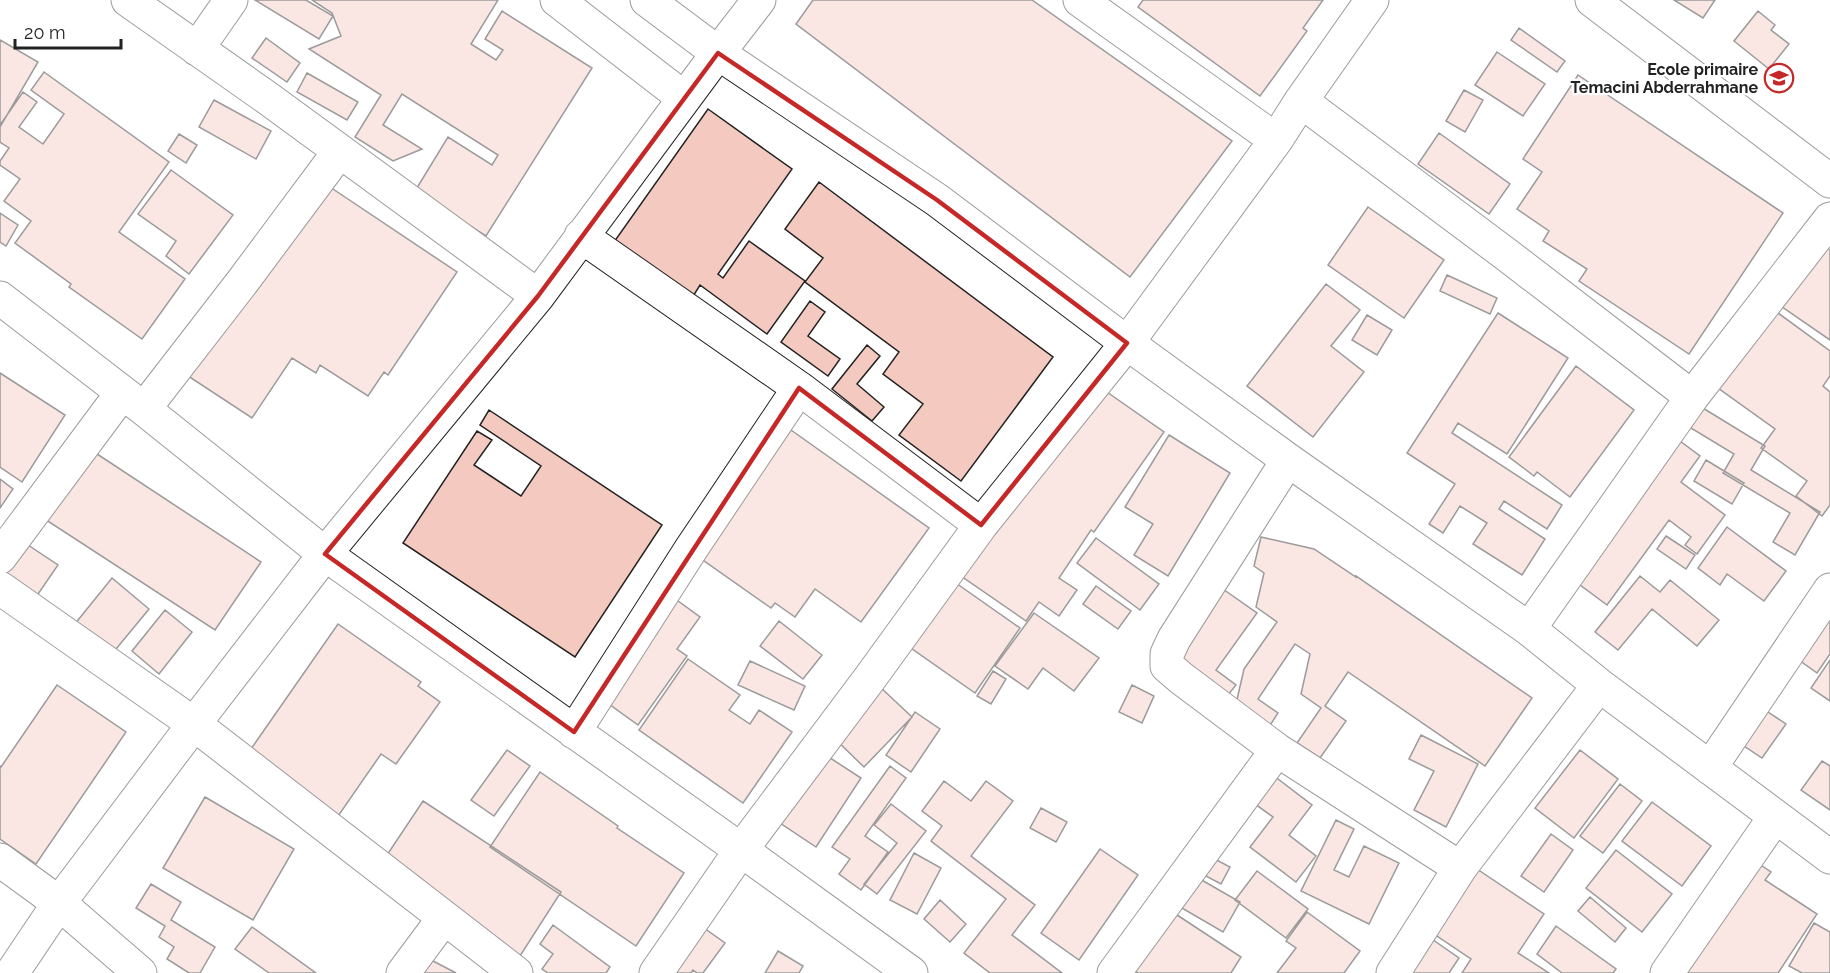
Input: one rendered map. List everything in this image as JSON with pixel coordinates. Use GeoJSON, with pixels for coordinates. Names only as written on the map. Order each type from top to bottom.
{"type":"FeatureCollection","features":[{"type":"Feature","properties":{"kind":"street"},"geometry":{"type":"LineString","coordinates":[[128,0],[537,296]]}},
{"type":"Feature","properties":{"kind":"street"},"geometry":{"type":"LineString","coordinates":[[197,48],[231,0]]}},
{"type":"Feature","properties":{"kind":"street"},"geometry":{"type":"LineString","coordinates":[[557,0],[684,98]]}},
{"type":"Feature","properties":{"kind":"street"},"geometry":{"type":"LineString","coordinates":[[647,0],[718,53],[937,200],[1127,343],[1288,460],[1529,629],[1599,686],[1830,857]]}},
{"type":"Feature","properties":{"kind":"street"},"geometry":{"type":"LineString","coordinates":[[12,973],[59,903],[194,724],[325,554],[537,296],[759,0]]}},
{"type":"Feature","properties":{"kind":"street"},"geometry":{"type":"LineString","coordinates":[[1080,0],[1276,140]]}},
{"type":"Feature","properties":{"kind":"street"},"geometry":{"type":"LineString","coordinates":[[656,973],[741,850],[981,525],[1127,343],[1276,140],[1301,100],[1372,0]]}},
{"type":"Feature","properties":{"kind":"street"},"geometry":{"type":"LineString","coordinates":[[1592,0],[1830,181]]}},
{"type":"Feature","properties":{"kind":"street"},"geometry":{"type":"LineString","coordinates":[[1301,100],[1692,397]]}},
{"type":"Feature","properties":{"kind":"street"},"geometry":{"type":"LineString","coordinates":[[0,557],[133,401],[339,152]]}},
{"type":"Feature","properties":{"kind":"street"},"geometry":{"type":"LineString","coordinates":[[1529,629],[1692,397],[1830,219]]}},
{"type":"Feature","properties":{"kind":"street"},"geometry":{"type":"LineString","coordinates":[[581,236],[799,388],[981,525]]}},
{"type":"Feature","properties":{"kind":"street"},"geometry":{"type":"LineString","coordinates":[[0,298],[325,554],[911,973]]}},
{"type":"Feature","properties":{"kind":"street"},"geometry":{"type":"LineString","coordinates":[[574,732],[691,549],[799,388]]}},
{"type":"Feature","properties":{"kind":"street"},"geometry":{"type":"LineString","coordinates":[[1288,460],[1174,639],[1167,654],[1167,666],[1277,750],[1460,868]]}},
{"type":"Feature","properties":{"kind":"street"},"geometry":{"type":"LineString","coordinates":[[0,588],[194,724],[516,973]]}},
{"type":"Feature","properties":{"kind":"street"},"geometry":{"type":"LineString","coordinates":[[1710,768],[1830,590]]}},
{"type":"Feature","properties":{"kind":"street"},"geometry":{"type":"LineString","coordinates":[[1393,973],[1460,868],[1599,686]]}},
{"type":"Feature","properties":{"kind":"street"},"geometry":{"type":"LineString","coordinates":[[1114,973],[1277,750]]}},
{"type":"Feature","properties":{"kind":"street"},"geometry":{"type":"LineString","coordinates":[[1667,973],[1775,817]]}},
{"type":"Feature","properties":{"kind":"street"},"geometry":{"type":"LineString","coordinates":[[0,860],[59,903],[140,973]]}},
{"type":"Feature","properties":{"kind":"street"},"geometry":{"type":"LineString","coordinates":[[403,973],[444,918]]}},
{"type":"Feature","properties":{"kind":"highlighted area"},"geometry":{"type":"Polygon","coordinates":[[[718,53],[937,200],[1127,343],[981,525],[799,388],[574,732],[325,554],[538,296],[718,53]]]}},
{"type":"Feature","properties":{"kind":"building"},"geometry":{"type":"Polygon","coordinates":[[[255,0],[306,0],[333,16],[319,39],[255,0]]]}},
{"type":"Feature","properties":{"kind":"building"},"geometry":{"type":"Polygon","coordinates":[[[312,0],[498,0],[471,44],[496,60],[503,50],[485,39],[502,11],[592,68],[486,236],[415,191],[448,137],[492,165],[498,155],[402,94],[383,125],[422,149],[393,161],[355,137],[381,95],[309,49],[341,36],[332,13],[312,0]]]}},
{"type":"Feature","properties":{"kind":"building"},"geometry":{"type":"Polygon","coordinates":[[[813,0],[1032,0],[1232,141],[1130,277],[796,24],[813,0]]]}},
{"type":"Feature","properties":{"kind":"building"},"geometry":{"type":"Polygon","coordinates":[[[1143,0],[1323,0],[1303,28],[1307,31],[1260,96],[1138,7],[1143,0]]]}},
{"type":"Feature","properties":{"kind":"building"},"geometry":{"type":"Polygon","coordinates":[[[1674,0],[1715,0],[1703,18],[1674,0]]]}},
{"type":"Feature","properties":{"kind":"building"},"geometry":{"type":"Polygon","coordinates":[[[1758,11],[1775,25],[1771,30],[1789,44],[1769,69],[1734,41],[1758,11]]]}},
{"type":"Feature","properties":{"kind":"building"},"geometry":{"type":"Polygon","coordinates":[[[1519,28],[1565,61],[1557,72],[1511,40],[1519,28]]]}},
{"type":"Feature","properties":{"kind":"building"},"geometry":{"type":"Polygon","coordinates":[[[266,38],[300,63],[287,82],[252,58],[266,38]]]}},
{"type":"Feature","properties":{"kind":"building"},"geometry":{"type":"Polygon","coordinates":[[[0,40],[38,62],[0,127],[0,40]]]}},
{"type":"Feature","properties":{"kind":"building"},"geometry":{"type":"Polygon","coordinates":[[[1497,52],[1545,84],[1523,116],[1475,85],[1497,52]]]}},
{"type":"Feature","properties":{"kind":"building"},"geometry":{"type":"Polygon","coordinates":[[[44,72],[169,162],[119,232],[185,279],[142,339],[69,287],[71,284],[15,243],[31,221],[4,201],[20,179],[0,165],[0,161],[9,148],[0,142],[0,125],[23,92],[37,102],[19,127],[43,144],[64,114],[31,90],[44,72]]]}},
{"type":"Feature","properties":{"kind":"building"},"geometry":{"type":"Polygon","coordinates":[[[307,73],[358,102],[347,120],[297,92],[307,73]]]}},
{"type":"Feature","properties":{"kind":"building"},"geometry":{"type":"Polygon","coordinates":[[[1578,75],[1783,213],[1689,354],[1579,281],[1587,269],[1543,241],[1549,231],[1517,209],[1542,172],[1523,159],[1578,75]]]}},
{"type":"Feature","properties":{"kind":"building"},"geometry":{"type":"Polygon","coordinates":[[[1464,90],[1483,100],[1465,132],[1446,121],[1464,90]]]}},
{"type":"Feature","properties":{"kind":"building"},"geometry":{"type":"Polygon","coordinates":[[[214,100],[271,131],[256,159],[199,127],[214,100]]]}},
{"type":"Feature","properties":{"kind":"building"},"geometry":{"type":"Polygon","coordinates":[[[708,109],[792,169],[718,274],[723,278],[749,241],[805,281],[767,334],[700,285],[692,298],[614,242],[708,109]]]}},
{"type":"Feature","properties":{"kind":"building"},"geometry":{"type":"Polygon","coordinates":[[[1439,133],[1510,184],[1489,214],[1418,164],[1439,133]]]}},
{"type":"Feature","properties":{"kind":"building"},"geometry":{"type":"Polygon","coordinates":[[[179,134],[197,145],[186,163],[168,151],[179,134]]]}},
{"type":"Feature","properties":{"kind":"building"},"geometry":{"type":"Polygon","coordinates":[[[171,170],[233,215],[189,274],[166,256],[176,241],[138,214],[171,170]]]}},
{"type":"Feature","properties":{"kind":"building"},"geometry":{"type":"Polygon","coordinates":[[[321,181],[457,272],[388,375],[384,372],[368,396],[320,365],[316,373],[292,358],[252,418],[182,372],[321,181]]]}},
{"type":"Feature","properties":{"kind":"building"},"geometry":{"type":"Polygon","coordinates":[[[819,182],[1053,357],[961,481],[899,435],[923,404],[883,374],[899,352],[805,282],[823,258],[785,229],[819,182]]]}},
{"type":"Feature","properties":{"kind":"building"},"geometry":{"type":"Polygon","coordinates":[[[1368,207],[1444,260],[1404,318],[1328,265],[1368,207]]]}},
{"type":"Feature","properties":{"kind":"building"},"geometry":{"type":"Polygon","coordinates":[[[0,213],[18,225],[6,246],[0,242],[0,213]]]}},
{"type":"Feature","properties":{"kind":"building"},"geometry":{"type":"Polygon","coordinates":[[[1812,237],[1830,250],[1830,340],[1769,298],[1812,237]]]}},
{"type":"Feature","properties":{"kind":"building"},"geometry":{"type":"Polygon","coordinates":[[[1447,275],[1497,298],[1490,314],[1440,291],[1447,275]]]}},
{"type":"Feature","properties":{"kind":"building"},"geometry":{"type":"Polygon","coordinates":[[[1326,284],[1360,310],[1331,346],[1364,372],[1313,437],[1247,386],[1326,284]]]}},
{"type":"Feature","properties":{"kind":"building"},"geometry":{"type":"Polygon","coordinates":[[[810,301],[825,312],[808,336],[840,359],[828,376],[781,342],[810,301]]]}},
{"type":"Feature","properties":{"kind":"building"},"geometry":{"type":"Polygon","coordinates":[[[1767,305],[1830,351],[1830,376],[1823,386],[1830,392],[1830,505],[1822,516],[1796,496],[1807,481],[1761,448],[1775,429],[1711,383],[1767,305]]]}},
{"type":"Feature","properties":{"kind":"building"},"geometry":{"type":"Polygon","coordinates":[[[1498,313],[1568,358],[1507,454],[1458,423],[1452,433],[1562,505],[1547,529],[1504,501],[1499,509],[1545,539],[1522,575],[1473,544],[1487,523],[1460,506],[1443,533],[1429,524],[1455,484],[1407,453],[1498,313]]]}},
{"type":"Feature","properties":{"kind":"building"},"geometry":{"type":"Polygon","coordinates":[[[1367,315],[1392,330],[1377,355],[1352,340],[1367,315]]]}},
{"type":"Feature","properties":{"kind":"building"},"geometry":{"type":"Polygon","coordinates":[[[867,345],[880,356],[857,384],[884,407],[872,421],[832,389],[867,345]]]}},
{"type":"Feature","properties":{"kind":"building"},"geometry":{"type":"Polygon","coordinates":[[[1576,366],[1634,410],[1570,497],[1537,472],[1534,476],[1509,457],[1576,366]]]}},
{"type":"Feature","properties":{"kind":"building"},"geometry":{"type":"Polygon","coordinates":[[[0,373],[65,415],[22,482],[0,467],[0,373]]]}},
{"type":"Feature","properties":{"kind":"building"},"geometry":{"type":"Polygon","coordinates":[[[1094,383],[1164,432],[1094,532],[1091,530],[1059,578],[1077,590],[1059,616],[1039,602],[1026,621],[961,576],[1094,383]]]}},
{"type":"Feature","properties":{"kind":"building"},"geometry":{"type":"Polygon","coordinates":[[[1693,402],[1765,446],[1751,470],[1820,512],[1795,555],[1773,542],[1790,513],[1723,473],[1734,454],[1681,422],[1693,402]]]}},
{"type":"Feature","properties":{"kind":"building"},"geometry":{"type":"Polygon","coordinates":[[[489,410],[662,525],[575,657],[403,543],[477,431],[492,440],[474,465],[521,496],[541,466],[480,425],[489,410]]]}},
{"type":"Feature","properties":{"kind":"building"},"geometry":{"type":"Polygon","coordinates":[[[791,430],[929,528],[861,622],[815,589],[795,617],[775,603],[771,608],[700,558],[791,430]]]}},
{"type":"Feature","properties":{"kind":"building"},"geometry":{"type":"Polygon","coordinates":[[[1668,432],[1700,456],[1681,482],[1725,515],[1697,554],[1685,545],[1691,537],[1669,520],[1607,605],[1564,573],[1668,432]]]}},
{"type":"Feature","properties":{"kind":"building"},"geometry":{"type":"Polygon","coordinates":[[[1169,435],[1230,473],[1168,576],[1134,555],[1153,524],[1125,507],[1169,435]]]}},
{"type":"Feature","properties":{"kind":"building"},"geometry":{"type":"Polygon","coordinates":[[[85,446],[261,562],[215,630],[40,516],[85,446]]]}},
{"type":"Feature","properties":{"kind":"building"},"geometry":{"type":"Polygon","coordinates":[[[1706,460],[1744,483],[1732,504],[1694,481],[1706,460]]]}},
{"type":"Feature","properties":{"kind":"building"},"geometry":{"type":"Polygon","coordinates":[[[0,479],[13,489],[0,508],[0,479]]]}},
{"type":"Feature","properties":{"kind":"building"},"geometry":{"type":"Polygon","coordinates":[[[1727,527],[1786,571],[1764,601],[1727,574],[1720,585],[1698,568],[1727,527]]]}},
{"type":"Feature","properties":{"kind":"building"},"geometry":{"type":"Polygon","coordinates":[[[1666,536],[1695,555],[1686,569],[1657,549],[1666,536]]]}},
{"type":"Feature","properties":{"kind":"building"},"geometry":{"type":"Polygon","coordinates":[[[1261,537],[1314,549],[1532,698],[1485,766],[1348,672],[1325,706],[1346,721],[1320,758],[1297,743],[1321,708],[1301,694],[1310,654],[1295,644],[1258,699],[1278,713],[1267,730],[1235,708],[1244,669],[1277,622],[1256,607],[1264,573],[1254,566],[1261,537]]]}},
{"type":"Feature","properties":{"kind":"building"},"geometry":{"type":"Polygon","coordinates":[[[1096,538],[1159,584],[1140,610],[1077,563],[1096,538]]]}},
{"type":"Feature","properties":{"kind":"building"},"geometry":{"type":"Polygon","coordinates":[[[25,543],[58,565],[34,600],[2,579],[25,543]]]}},
{"type":"Feature","properties":{"kind":"building"},"geometry":{"type":"Polygon","coordinates":[[[1640,576],[1660,592],[1670,580],[1719,620],[1697,646],[1652,609],[1618,650],[1595,632],[1640,576]]]}},
{"type":"Feature","properties":{"kind":"building"},"geometry":{"type":"Polygon","coordinates":[[[112,578],[149,609],[107,660],[70,630],[112,578]]]}},
{"type":"Feature","properties":{"kind":"building"},"geometry":{"type":"Polygon","coordinates":[[[953,581],[1020,628],[975,693],[908,646],[953,581]]]}},
{"type":"Feature","properties":{"kind":"building"},"geometry":{"type":"Polygon","coordinates":[[[1096,586],[1131,611],[1118,629],[1083,604],[1096,586]]]}},
{"type":"Feature","properties":{"kind":"building"},"geometry":{"type":"Polygon","coordinates":[[[1220,587],[1257,613],[1216,670],[1236,685],[1224,700],[1173,653],[1220,587]]]}},
{"type":"Feature","properties":{"kind":"building"},"geometry":{"type":"Polygon","coordinates":[[[674,598],[700,617],[677,649],[687,656],[638,725],[602,699],[674,598]]]}},
{"type":"Feature","properties":{"kind":"building"},"geometry":{"type":"Polygon","coordinates":[[[165,610],[192,632],[159,674],[132,651],[165,610]]]}},
{"type":"Feature","properties":{"kind":"building"},"geometry":{"type":"Polygon","coordinates":[[[1830,611],[1830,654],[1817,673],[1792,655],[1830,611]]]}},
{"type":"Feature","properties":{"kind":"building"},"geometry":{"type":"Polygon","coordinates":[[[1034,613],[1099,658],[1074,691],[1043,668],[1028,689],[995,666],[1034,613]]]}},
{"type":"Feature","properties":{"kind":"building"},"geometry":{"type":"Polygon","coordinates":[[[779,621],[822,655],[803,679],[760,646],[779,621]]]}},
{"type":"Feature","properties":{"kind":"building"},"geometry":{"type":"Polygon","coordinates":[[[338,624],[421,682],[418,686],[440,702],[396,764],[381,754],[334,822],[244,759],[338,624]]]}},
{"type":"Feature","properties":{"kind":"building"},"geometry":{"type":"Polygon","coordinates":[[[688,659],[740,695],[729,710],[750,724],[759,710],[792,732],[743,803],[639,730],[688,659]]]}},
{"type":"Feature","properties":{"kind":"building"},"geometry":{"type":"Polygon","coordinates":[[[1830,660],[1830,701],[1811,688],[1830,660]]]}},
{"type":"Feature","properties":{"kind":"building"},"geometry":{"type":"Polygon","coordinates":[[[750,661],[805,686],[794,710],[738,685],[750,661]]]}},
{"type":"Feature","properties":{"kind":"building"},"geometry":{"type":"Polygon","coordinates":[[[993,671],[1006,679],[991,704],[977,696],[993,671]]]}},
{"type":"Feature","properties":{"kind":"building"},"geometry":{"type":"Polygon","coordinates":[[[57,685],[126,732],[36,864],[0,839],[0,766],[57,685]]]}},
{"type":"Feature","properties":{"kind":"building"},"geometry":{"type":"Polygon","coordinates":[[[878,685],[912,717],[864,767],[831,735],[878,685]]]}},
{"type":"Feature","properties":{"kind":"building"},"geometry":{"type":"Polygon","coordinates":[[[1132,685],[1154,696],[1142,723],[1119,712],[1132,685]]]}},
{"type":"Feature","properties":{"kind":"building"},"geometry":{"type":"Polygon","coordinates":[[[1762,708],[1786,724],[1762,758],[1738,742],[1762,708]]]}},
{"type":"Feature","properties":{"kind":"building"},"geometry":{"type":"Polygon","coordinates":[[[915,712],[940,729],[911,772],[886,755],[915,712]]]}},
{"type":"Feature","properties":{"kind":"building"},"geometry":{"type":"Polygon","coordinates":[[[1421,735],[1478,764],[1446,827],[1414,810],[1434,771],[1409,759],[1421,735]]]}},
{"type":"Feature","properties":{"kind":"building"},"geometry":{"type":"Polygon","coordinates":[[[507,750],[530,766],[494,816],[471,800],[507,750]]]}},
{"type":"Feature","properties":{"kind":"building"},"geometry":{"type":"Polygon","coordinates":[[[1580,750],[1618,779],[1574,838],[1535,808],[1580,750]]]}},
{"type":"Feature","properties":{"kind":"building"},"geometry":{"type":"Polygon","coordinates":[[[824,754],[861,778],[816,847],[780,823],[824,754]]]}},
{"type":"Feature","properties":{"kind":"building"},"geometry":{"type":"Polygon","coordinates":[[[1822,761],[1830,766],[1830,810],[1801,790],[1822,761]]]}},
{"type":"Feature","properties":{"kind":"building"},"geometry":{"type":"Polygon","coordinates":[[[890,766],[906,778],[865,836],[888,852],[861,890],[839,874],[850,859],[832,847],[890,766]]]}},
{"type":"Feature","properties":{"kind":"building"},"geometry":{"type":"Polygon","coordinates":[[[1265,769],[1312,805],[1289,835],[1316,856],[1296,882],[1250,847],[1273,817],[1244,796],[1265,769]]]}},
{"type":"Feature","properties":{"kind":"building"},"geometry":{"type":"Polygon","coordinates":[[[540,772],[684,873],[636,946],[490,847],[540,772]]]}},
{"type":"Feature","properties":{"kind":"building"},"geometry":{"type":"Polygon","coordinates":[[[944,781],[971,801],[986,781],[1013,801],[971,856],[1035,905],[1012,935],[1062,973],[990,973],[964,953],[1006,899],[931,841],[942,826],[922,811],[944,781]]]}},
{"type":"Feature","properties":{"kind":"building"},"geometry":{"type":"Polygon","coordinates":[[[1620,784],[1642,801],[1603,853],[1580,836],[1620,784]]]}},
{"type":"Feature","properties":{"kind":"building"},"geometry":{"type":"Polygon","coordinates":[[[205,797],[294,849],[253,920],[163,868],[205,797]]]}},
{"type":"Feature","properties":{"kind":"building"},"geometry":{"type":"Polygon","coordinates":[[[423,801],[561,892],[520,956],[381,864],[423,801]]]}},
{"type":"Feature","properties":{"kind":"building"},"geometry":{"type":"Polygon","coordinates":[[[1652,802],[1711,846],[1682,886],[1622,841],[1652,802]]]}},
{"type":"Feature","properties":{"kind":"building"},"geometry":{"type":"Polygon","coordinates":[[[891,804],[926,831],[877,894],[864,884],[897,843],[874,825],[891,804]]]}},
{"type":"Feature","properties":{"kind":"building"},"geometry":{"type":"Polygon","coordinates":[[[1041,808],[1067,822],[1056,842],[1030,828],[1041,808]]]}},
{"type":"Feature","properties":{"kind":"building"},"geometry":{"type":"Polygon","coordinates":[[[1336,820],[1354,829],[1334,870],[1349,877],[1364,846],[1399,863],[1369,924],[1301,891],[1336,820]]]}},
{"type":"Feature","properties":{"kind":"building"},"geometry":{"type":"Polygon","coordinates":[[[1551,834],[1573,850],[1544,892],[1521,876],[1551,834]]]}},
{"type":"Feature","properties":{"kind":"building"},"geometry":{"type":"Polygon","coordinates":[[[1100,849],[1138,875],[1079,960],[1041,933],[1100,849]]]}},
{"type":"Feature","properties":{"kind":"building"},"geometry":{"type":"Polygon","coordinates":[[[1616,850],[1672,894],[1642,932],[1586,888],[1616,850]]]}},
{"type":"Feature","properties":{"kind":"building"},"geometry":{"type":"Polygon","coordinates":[[[1741,852],[1771,872],[1765,880],[1817,914],[1778,973],[1661,973],[1741,852]]]}},
{"type":"Feature","properties":{"kind":"building"},"geometry":{"type":"Polygon","coordinates":[[[914,853],[941,868],[917,914],[890,900],[914,853]]]}},
{"type":"Feature","properties":{"kind":"building"},"geometry":{"type":"Polygon","coordinates":[[[1211,857],[1230,867],[1221,884],[1202,874],[1211,857]]]}},
{"type":"Feature","properties":{"kind":"building"},"geometry":{"type":"Polygon","coordinates":[[[1471,865],[1544,914],[1518,953],[1549,973],[1462,973],[1471,959],[1428,930],[1471,865]]]}},
{"type":"Feature","properties":{"kind":"building"},"geometry":{"type":"Polygon","coordinates":[[[1257,871],[1308,909],[1286,938],[1235,900],[1257,871]]]}},
{"type":"Feature","properties":{"kind":"building"},"geometry":{"type":"Polygon","coordinates":[[[1193,875],[1240,902],[1223,932],[1175,904],[1193,875]]]}},
{"type":"Feature","properties":{"kind":"building"},"geometry":{"type":"Polygon","coordinates":[[[151,884],[181,902],[171,920],[215,947],[200,973],[189,973],[167,959],[174,947],[159,937],[165,926],[136,908],[151,884]]]}},
{"type":"Feature","properties":{"kind":"building"},"geometry":{"type":"Polygon","coordinates":[[[1590,897],[1626,928],[1615,942],[1578,911],[1590,897]]]}},
{"type":"Feature","properties":{"kind":"building"},"geometry":{"type":"Polygon","coordinates":[[[940,900],[966,924],[950,942],[924,919],[940,900]]]}},
{"type":"Feature","properties":{"kind":"building"},"geometry":{"type":"Polygon","coordinates":[[[1171,911],[1241,957],[1231,973],[1138,973],[1133,970],[1171,911]]]}},
{"type":"Feature","properties":{"kind":"building"},"geometry":{"type":"Polygon","coordinates":[[[1307,912],[1360,951],[1344,973],[1277,973],[1296,948],[1286,941],[1307,912]]]}},
{"type":"Feature","properties":{"kind":"building"},"geometry":{"type":"Polygon","coordinates":[[[697,923],[725,943],[703,973],[693,970],[691,973],[662,973],[697,923]]]}},
{"type":"Feature","properties":{"kind":"building"},"geometry":{"type":"Polygon","coordinates":[[[1814,923],[1830,932],[1830,973],[1802,973],[1789,966],[1814,923]]]}},
{"type":"Feature","properties":{"kind":"building"},"geometry":{"type":"Polygon","coordinates":[[[553,925],[610,967],[606,973],[548,973],[542,969],[553,954],[540,944],[553,925]]]}},
{"type":"Feature","properties":{"kind":"building"},"geometry":{"type":"Polygon","coordinates":[[[1556,926],[1616,969],[1613,973],[1562,973],[1537,954],[1556,926]]]}},
{"type":"Feature","properties":{"kind":"building"},"geometry":{"type":"Polygon","coordinates":[[[252,927],[316,973],[269,973],[235,949],[252,927]]]}},
{"type":"Feature","properties":{"kind":"building"},"geometry":{"type":"Polygon","coordinates":[[[1426,935],[1459,958],[1449,973],[1401,973],[1426,935]]]}},
{"type":"Feature","properties":{"kind":"building"},"geometry":{"type":"Polygon","coordinates":[[[410,949],[456,973],[397,973],[410,949]]]}},
{"type":"Feature","properties":{"kind":"building"},"geometry":{"type":"Polygon","coordinates":[[[778,951],[803,966],[799,973],[765,973],[778,951]]]}},
{"type":"Feature","properties":{"kind":"place","name":"Ecole primaire Temacini Abderrahmane"},"geometry":{"type":"Point","coordinates":[1779,78]}}]}
